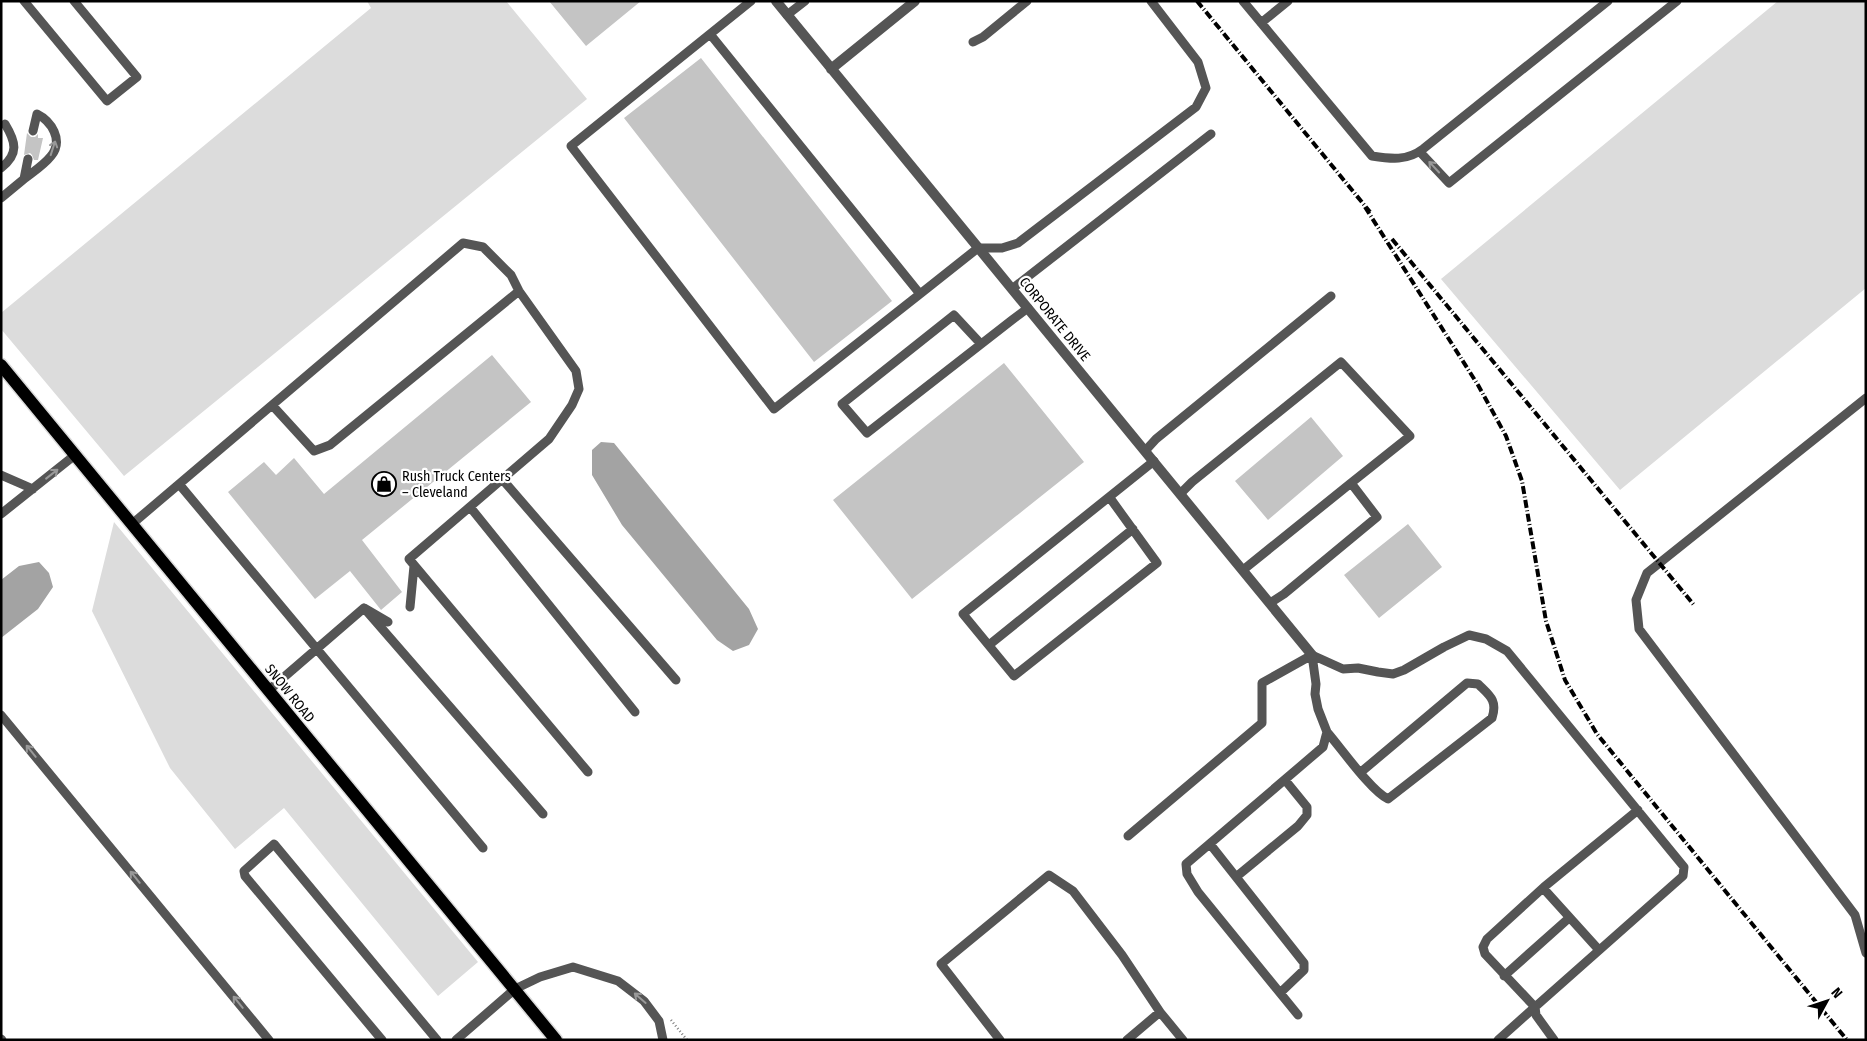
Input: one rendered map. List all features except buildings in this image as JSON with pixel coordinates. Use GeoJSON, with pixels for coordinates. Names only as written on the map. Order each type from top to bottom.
{"type":"FeatureCollection","features":[{"type":"Feature","properties":{"kind":"main road","name":"SNOW ROAD"},"geometry":{"type":"LineString","coordinates":[[1,365],[556,1040]]}},
{"type":"Feature","properties":{"kind":"street","name":"CORPORATE DRIVE"},"geometry":{"type":"LineString","coordinates":[[776,1],[1312,655]]}},
{"type":"Feature","properties":{"kind":"street"},"geometry":{"type":"LineString","coordinates":[[831,68],[915,1]]}},
{"type":"Feature","properties":{"kind":"lane"},"geometry":{"type":"LineString","coordinates":[[24,1],[107,101],[137,76],[74,1]]}},
{"type":"Feature","properties":{"kind":"lane"},"geometry":{"type":"LineString","coordinates":[[751,1],[571,146],[774,409],[978,248],[1002,248],[1018,243],[1196,107],[1206,88],[1198,62],[1151,1]]}},
{"type":"Feature","properties":{"kind":"lane"},"geometry":{"type":"LineString","coordinates":[[787,15],[805,1]]}},
{"type":"Feature","properties":{"kind":"lane"},"geometry":{"type":"LineString","coordinates":[[1243,1],[1372,156],[1389,159],[1413,156],[1420,152],[1608,1]]}},
{"type":"Feature","properties":{"kind":"lane"},"geometry":{"type":"LineString","coordinates":[[1260,22],[1288,1]]}},
{"type":"Feature","properties":{"kind":"lane"},"geometry":{"type":"LineString","coordinates":[[1420,152],[1449,183],[1677,1]]}},
{"type":"Feature","properties":{"kind":"lane"},"geometry":{"type":"LineString","coordinates":[[974,42],[983,37],[1024,2]]}},
{"type":"Feature","properties":{"kind":"lane"},"geometry":{"type":"LineString","coordinates":[[710,34],[920,294]]}},
{"type":"Feature","properties":{"kind":"lane"},"geometry":{"type":"LineString","coordinates":[[1,198],[53,154],[56,145],[54,129],[49,122],[37,114],[33,131]]}},
{"type":"Feature","properties":{"kind":"lane"},"geometry":{"type":"LineString","coordinates":[[1,168],[9,161],[14,149],[12,136],[5,124]]}},
{"type":"Feature","properties":{"kind":"lane"},"geometry":{"type":"LineString","coordinates":[[1012,289],[1211,134]]}},
{"type":"Feature","properties":{"kind":"lane"},"geometry":{"type":"LineString","coordinates":[[24,179],[28,159]]}},
{"type":"Feature","properties":{"kind":"lane"},"geometry":{"type":"LineString","coordinates":[[132,524],[463,243],[483,247],[511,276],[519,291],[576,371],[578,389],[572,405],[549,439],[409,559],[588,772]]}},
{"type":"Feature","properties":{"kind":"lane"},"geometry":{"type":"LineString","coordinates":[[272,405],[314,451],[330,445],[519,291]]}},
{"type":"Feature","properties":{"kind":"lane"},"geometry":{"type":"LineString","coordinates":[[1145,452],[1156,439],[1331,296]]}},
{"type":"Feature","properties":{"kind":"lane"},"geometry":{"type":"LineString","coordinates":[[981,344],[954,315],[842,404],[867,433],[1028,308]]}},
{"type":"Feature","properties":{"kind":"lane"},"geometry":{"type":"LineString","coordinates":[[1180,494],[1192,482],[1341,362],[1410,436],[1243,570]]}},
{"type":"Feature","properties":{"kind":"lane"},"geometry":{"type":"LineString","coordinates":[[1866,398],[1647,573],[1636,600],[1638,629],[1855,915],[1863,931],[1866,953]]}},
{"type":"Feature","properties":{"kind":"lane"},"geometry":{"type":"LineString","coordinates":[[1,514],[75,455]]}},
{"type":"Feature","properties":{"kind":"lane"},"geometry":{"type":"LineString","coordinates":[[1110,498],[1157,563],[1014,676],[963,614],[1154,461]]}},
{"type":"Feature","properties":{"kind":"lane"},"geometry":{"type":"LineString","coordinates":[[1,475],[33,489]]}},
{"type":"Feature","properties":{"kind":"lane"},"geometry":{"type":"LineString","coordinates":[[502,479],[676,680]]}},
{"type":"Feature","properties":{"kind":"lane"},"geometry":{"type":"LineString","coordinates":[[1270,603],[1284,594],[1377,517],[1350,483]]}},
{"type":"Feature","properties":{"kind":"lane"},"geometry":{"type":"LineString","coordinates":[[178,484],[483,848]]}},
{"type":"Feature","properties":{"kind":"lane"},"geometry":{"type":"LineString","coordinates":[[470,507],[635,712]]}},
{"type":"Feature","properties":{"kind":"lane"},"geometry":{"type":"LineString","coordinates":[[988,645],[1133,529]]}},
{"type":"Feature","properties":{"kind":"lane"},"geometry":{"type":"LineString","coordinates":[[410,607],[414,566]]}},
{"type":"Feature","properties":{"kind":"lane"},"geometry":{"type":"LineString","coordinates":[[269,690],[364,608]]}},
{"type":"Feature","properties":{"kind":"lane"},"geometry":{"type":"LineString","coordinates":[[364,608],[388,622]]}},
{"type":"Feature","properties":{"kind":"lane"},"geometry":{"type":"LineString","coordinates":[[364,608],[543,814]]}},
{"type":"Feature","properties":{"kind":"lane"},"geometry":{"type":"LineString","coordinates":[[1312,655],[1343,669],[1358,668],[1393,674],[1469,635],[1486,639],[1507,651],[1684,866],[1682,876],[1498,1040]]}},
{"type":"Feature","properties":{"kind":"lane"},"geometry":{"type":"LineString","coordinates":[[1312,655],[1316,684],[1315,694],[1318,709],[1327,732],[1380,795],[1388,799],[1492,718],[1496,708],[1492,698],[1478,684],[1467,683],[1361,772]]}},
{"type":"Feature","properties":{"kind":"lane"},"geometry":{"type":"LineString","coordinates":[[1128,836],[1262,723],[1262,682],[1312,655]]}},
{"type":"Feature","properties":{"kind":"lane"},"geometry":{"type":"LineString","coordinates":[[1,714],[269,1040]]}},
{"type":"Feature","properties":{"kind":"lane"},"geometry":{"type":"LineString","coordinates":[[1298,1015],[1198,892],[1187,874],[1186,864],[1323,747],[1327,732]]}},
{"type":"Feature","properties":{"kind":"lane"},"geometry":{"type":"LineString","coordinates":[[1236,877],[1298,826],[1307,815],[1307,807],[1285,780]]}},
{"type":"Feature","properties":{"kind":"lane"},"geometry":{"type":"LineString","coordinates":[[1554,1040],[1536,1015],[1535,1007],[1484,954],[1483,947],[1487,939],[1543,888],[1638,810]]}},
{"type":"Feature","properties":{"kind":"lane"},"geometry":{"type":"LineString","coordinates":[[382,1040],[245,876],[244,871],[274,844],[437,1040]]}},
{"type":"Feature","properties":{"kind":"lane"},"geometry":{"type":"LineString","coordinates":[[1210,844],[1304,963],[1304,970],[1280,993]]}},
{"type":"Feature","properties":{"kind":"lane"},"geometry":{"type":"LineString","coordinates":[[1000,1040],[940,964],[1049,875],[1073,891],[1122,955],[1160,1012],[1183,1040]]}},
{"type":"Feature","properties":{"kind":"lane"},"geometry":{"type":"LineString","coordinates":[[1543,888],[1599,950]]}},
{"type":"Feature","properties":{"kind":"lane"},"geometry":{"type":"LineString","coordinates":[[1504,976],[1569,918]]}},
{"type":"Feature","properties":{"kind":"lane"},"geometry":{"type":"LineString","coordinates":[[456,1040],[515,990],[540,977],[573,967],[618,981],[644,1001],[659,1020],[663,1040]]}},
{"type":"Feature","properties":{"kind":"lane"},"geometry":{"type":"LineString","coordinates":[[1128,1040],[1160,1012]]}},
{"type":"Feature","properties":{"kind":"shaded area"},"geometry":{"type":"Polygon","coordinates":[[[367,1],[506,1],[587,99],[124,476],[1,329],[1,313],[371,8],[367,1]]]}},
{"type":"Feature","properties":{"kind":"shaded area"},"geometry":{"type":"Polygon","coordinates":[[[1778,1],[1866,1],[1866,288],[1620,490],[1441,279],[1778,1]]]}},
{"type":"Feature","properties":{"kind":"shaded area"},"geometry":{"type":"Polygon","coordinates":[[[601,442],[614,443],[749,609],[758,629],[749,645],[733,651],[717,640],[622,525],[592,475],[592,450],[601,442]]]}},
{"type":"Feature","properties":{"kind":"shaded area"},"geometry":{"type":"Polygon","coordinates":[[[114,522],[478,962],[438,996],[284,808],[235,849],[170,768],[92,611],[114,522]]]}},
{"type":"Feature","properties":{"kind":"shaded area"},"geometry":{"type":"Polygon","coordinates":[[[39,562],[49,573],[53,587],[38,609],[1,638],[1,580],[19,566],[39,562]]]}},
{"type":"Feature","properties":{"kind":"railway"},"geometry":{"type":"LineString","coordinates":[[1197,1],[1370,212]]}},
{"type":"Feature","properties":{"kind":"railway"},"geometry":{"type":"LineString","coordinates":[[1365,207],[1478,385],[1506,436],[1522,481],[1546,621],[1565,680],[1597,734],[1847,1040]]}},
{"type":"Feature","properties":{"kind":"railway"},"geometry":{"type":"LineString","coordinates":[[1392,239],[1694,605]]}},
{"type":"Feature","properties":{"kind":"place","name":"Rush Truck Centers – Cleveland"},"geometry":{"type":"Point","coordinates":[384,484]}}]}
